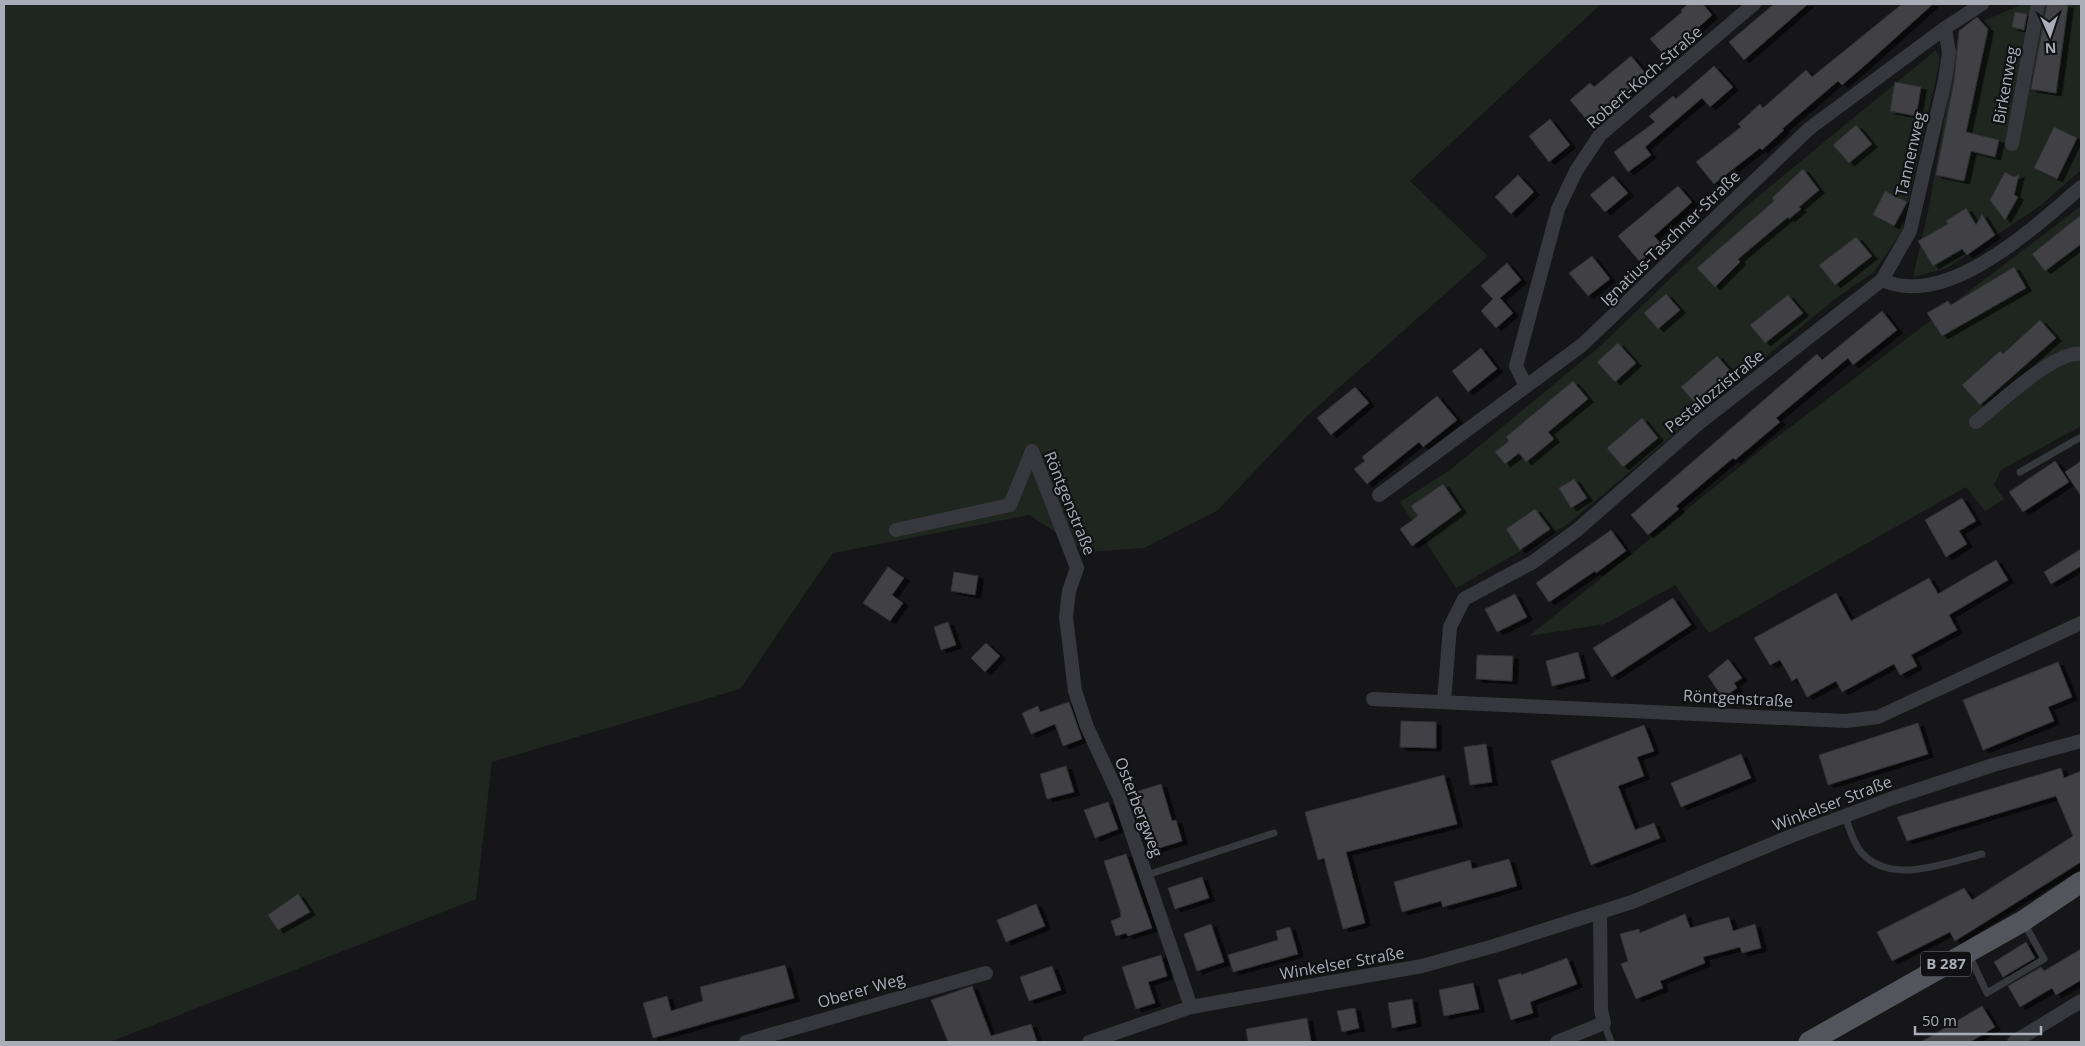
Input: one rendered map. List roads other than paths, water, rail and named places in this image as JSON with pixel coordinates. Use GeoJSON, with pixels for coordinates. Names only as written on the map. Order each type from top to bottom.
{"type":"FeatureCollection","features":[{"type":"Feature","properties":{"kind":"main road","name":"B 287"},"geometry":{"type":"LineString","coordinates":[[1809,1042],[2023,921],[2081,882]]}},
{"type":"Feature","properties":{"kind":"street","name":"Robert-Koch-Straße"},"geometry":{"type":"LineString","coordinates":[[1526,386],[1516,366],[1558,209],[1576,171],[1600,135],[1754,4]]}},
{"type":"Feature","properties":{"kind":"street","name":"Ignatius-Taschner-Straße"},"geometry":{"type":"LineString","coordinates":[[1379,495],[1467,432],[1582,345],[1810,128],[1944,28],[1982,4]]}},
{"type":"Feature","properties":{"kind":"street","name":"Birkenweg"},"geometry":{"type":"LineString","coordinates":[[2012,144],[2038,4]]}},
{"type":"Feature","properties":{"kind":"street","name":"Tannenweg"},"geometry":{"type":"LineString","coordinates":[[1882,280],[1910,231],[1945,80],[1949,53],[1944,28]]}},
{"type":"Feature","properties":{"kind":"street"},"geometry":{"type":"LineString","coordinates":[[1882,280],[1892,285],[1918,288],[1961,274],[2022,238],[2081,187]]}},
{"type":"Feature","properties":{"kind":"street","name":"Pestalozzistraße"},"geometry":{"type":"LineString","coordinates":[[1444,701],[1450,627],[1464,599],[1533,562],[1577,530],[1698,424],[1882,280]]}},
{"type":"Feature","properties":{"kind":"street"},"geometry":{"type":"LineString","coordinates":[[1976,422],[2041,369],[2074,353],[2081,354]]}},
{"type":"Feature","properties":{"kind":"street","name":"Röntgenstraße"},"geometry":{"type":"LineString","coordinates":[[896,530],[1010,505],[1032,451],[1077,568],[1069,591],[1066,617]]}},
{"type":"Feature","properties":{"kind":"street","name":"Osterbergweg"},"geometry":{"type":"LineString","coordinates":[[1066,617],[1075,691],[1087,727],[1119,796],[1191,1007]]}},
{"type":"Feature","properties":{"kind":"street","name":"Röntgenstraße"},"geometry":{"type":"LineString","coordinates":[[1373,699],[1854,720],[1878,717],[2081,624]]}},
{"type":"Feature","properties":{"kind":"street","name":"Winkelser Straße"},"geometry":{"type":"LineString","coordinates":[[1089,1042],[1191,1007],[1422,966],[1494,946],[1600,912],[1692,879],[1893,798],[1993,765],[2081,741]]}},
{"type":"Feature","properties":{"kind":"street"},"geometry":{"type":"LineString","coordinates":[[1557,1042],[1604,1023],[1601,1010],[1600,912]]}},
{"type":"Feature","properties":{"kind":"street","name":"Oberer Weg"},"geometry":{"type":"LineString","coordinates":[[746,1042],[986,973]]}},
{"type":"Feature","properties":{"kind":"street"},"geometry":{"type":"LineString","coordinates":[[2014,1042],[2081,1001]]}},
{"type":"Feature","properties":{"kind":"lane"},"geometry":{"type":"LineString","coordinates":[[2020,472],[2081,437]]}},
{"type":"Feature","properties":{"kind":"lane"},"geometry":{"type":"LineString","coordinates":[[1845,816],[1859,850],[1871,862],[1894,870],[1927,868],[1982,854]]}},
{"type":"Feature","properties":{"kind":"lane"},"geometry":{"type":"LineString","coordinates":[[1147,875],[1274,833]]}},
{"type":"Feature","properties":{"kind":"lane"},"geometry":{"type":"LineString","coordinates":[[1968,952],[1988,993],[2044,959],[2023,921]]}},
{"type":"Feature","properties":{"kind":"lane"},"geometry":{"type":"LineString","coordinates":[[1604,1023],[1611,1042]]}}]}
